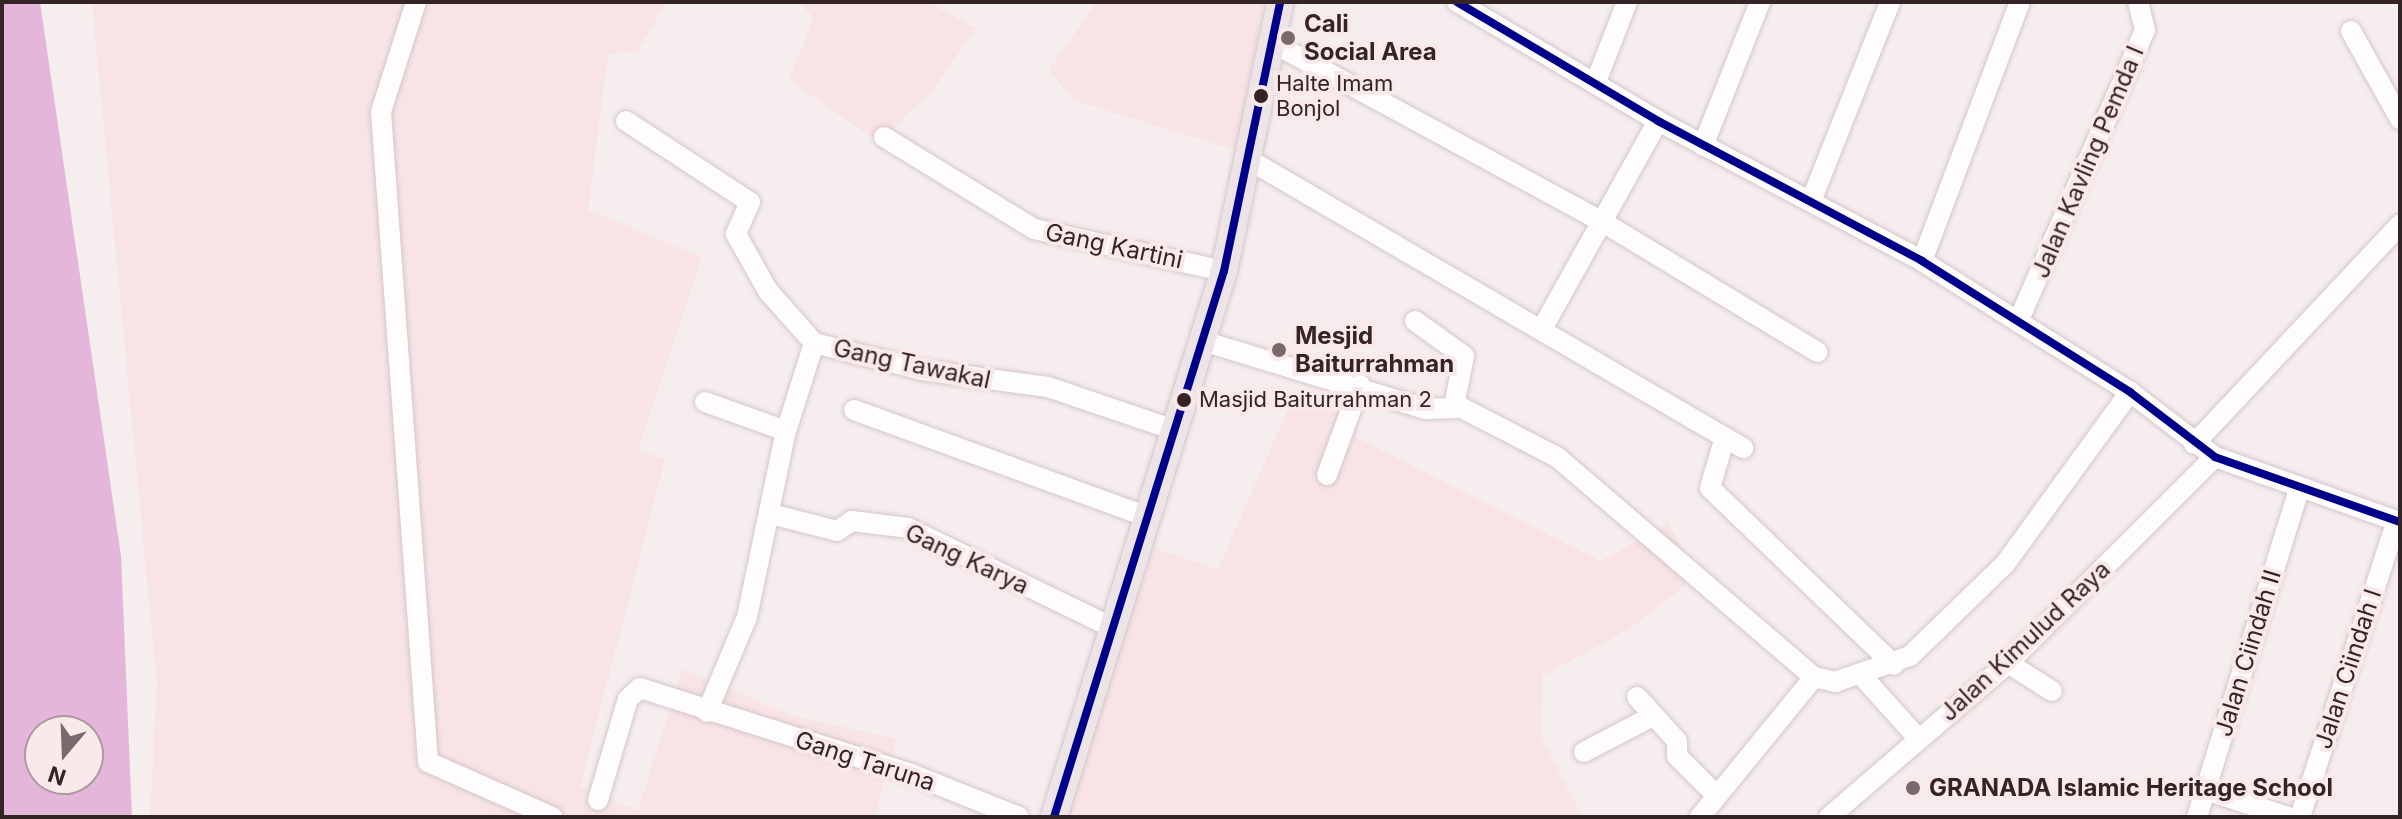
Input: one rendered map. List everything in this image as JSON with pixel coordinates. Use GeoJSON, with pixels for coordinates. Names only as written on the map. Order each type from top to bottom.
{"type":"FeatureCollection","features":[{"type":"Feature","properties":{"kind":"main road"},"geometry":{"type":"LineString","coordinates":[[1054,817],[1177,431],[1224,271],[1251,161],[1280,2]]}},
{"type":"Feature","properties":{"kind":"street"},"geometry":{"type":"LineString","coordinates":[[416,2],[381,112],[428,762],[552,817]]}},
{"type":"Feature","properties":{"kind":"street"},"geometry":{"type":"LineString","coordinates":[[1457,2],[1658,121],[1922,261],[2130,392],[2194,444],[2215,457],[2299,490],[2398,522]]}},
{"type":"Feature","properties":{"kind":"street"},"geometry":{"type":"LineString","coordinates":[[1595,84],[1627,2]]}},
{"type":"Feature","properties":{"kind":"street"},"geometry":{"type":"LineString","coordinates":[[1703,146],[1760,2]]}},
{"type":"Feature","properties":{"kind":"street"},"geometry":{"type":"LineString","coordinates":[[1811,201],[1890,2]]}},
{"type":"Feature","properties":{"kind":"street"},"geometry":{"type":"LineString","coordinates":[[1922,261],[2020,2]]}},
{"type":"Feature","properties":{"kind":"street","name":"Jalan Kavling Pemda I"},"geometry":{"type":"LineString","coordinates":[[2018,322],[2145,30],[2138,2]]}},
{"type":"Feature","properties":{"kind":"street"},"geometry":{"type":"LineString","coordinates":[[2351,31],[2400,119]]}},
{"type":"Feature","properties":{"kind":"street"},"geometry":{"type":"LineString","coordinates":[[1273,43],[1601,221],[1817,352]]}},
{"type":"Feature","properties":{"kind":"street","name":"Gang Tawakal"},"geometry":{"type":"LineString","coordinates":[[626,121],[750,202],[737,224],[742,248],[814,343],[922,370],[1048,387],[1177,431]]}},
{"type":"Feature","properties":{"kind":"street"},"geometry":{"type":"LineString","coordinates":[[1543,327],[1658,121]]}},
{"type":"Feature","properties":{"kind":"street","name":"Gang Kartini"},"geometry":{"type":"LineString","coordinates":[[884,137],[1034,229],[1224,271]]}},
{"type":"Feature","properties":{"kind":"street"},"geometry":{"type":"LineString","coordinates":[[1251,161],[1543,327],[1743,448]]}},
{"type":"Feature","properties":{"kind":"street"},"geometry":{"type":"LineString","coordinates":[[2194,444],[2400,225]]}},
{"type":"Feature","properties":{"kind":"street"},"geometry":{"type":"LineString","coordinates":[[1415,321],[1464,356],[1454,406]]}},
{"type":"Feature","properties":{"kind":"street"},"geometry":{"type":"LineString","coordinates":[[1203,341],[1360,385],[1426,409],[1454,406],[1576,471],[1814,677],[1835,682],[1894,665],[2022,548],[2130,392]]}},
{"type":"Feature","properties":{"kind":"street"},"geometry":{"type":"LineString","coordinates":[[707,712],[737,649],[771,514],[786,431],[814,343]]}},
{"type":"Feature","properties":{"kind":"street"},"geometry":{"type":"LineString","coordinates":[[1327,475],[1360,385]]}},
{"type":"Feature","properties":{"kind":"street"},"geometry":{"type":"LineString","coordinates":[[705,402],[786,431]]}},
{"type":"Feature","properties":{"kind":"street"},"geometry":{"type":"LineString","coordinates":[[854,410],[1148,517]]}},
{"type":"Feature","properties":{"kind":"street"},"geometry":{"type":"LineString","coordinates":[[1725,437],[1710,488],[1894,665]]}},
{"type":"Feature","properties":{"kind":"street","name":"Jalan Kimulud Raya"},"geometry":{"type":"LineString","coordinates":[[1829,817],[1917,737],[2008,663],[2215,457]]}},
{"type":"Feature","properties":{"kind":"street","name":"Jalan Ciindah II"},"geometry":{"type":"LineString","coordinates":[[2197,817],[2299,490]]}},
{"type":"Feature","properties":{"kind":"street","name":"Gang Karya"},"geometry":{"type":"LineString","coordinates":[[771,514],[837,531],[852,521],[908,528],[1113,628]]}},
{"type":"Feature","properties":{"kind":"street","name":"Jalan Ciindah I"},"geometry":{"type":"LineString","coordinates":[[2300,817],[2398,522]]}},
{"type":"Feature","properties":{"kind":"street"},"geometry":{"type":"LineString","coordinates":[[2008,663],[2052,691]]}},
{"type":"Feature","properties":{"kind":"street"},"geometry":{"type":"LineString","coordinates":[[1862,676],[1917,737]]}},
{"type":"Feature","properties":{"kind":"street"},"geometry":{"type":"LineString","coordinates":[[1700,817],[1715,794],[1814,677]]}},
{"type":"Feature","properties":{"kind":"street","name":"Gang Taruna"},"geometry":{"type":"LineString","coordinates":[[598,800],[634,688],[911,774],[1019,817]]}},
{"type":"Feature","properties":{"kind":"street"},"geometry":{"type":"LineString","coordinates":[[1637,697],[1677,741],[1677,756],[1715,794]]}},
{"type":"Feature","properties":{"kind":"street"},"geometry":{"type":"LineString","coordinates":[[1584,752],[1653,716]]}},
{"type":"Feature","properties":{"kind":"street"},"geometry":{"type":"LineString","coordinates":[[2206,790],[2288,817]]}},
{"type":"Feature","properties":{"kind":"shaded area"},"geometry":{"type":"Polygon","coordinates":[[[2,2],[40,2],[121,556],[132,817],[2,817],[2,2]]]}},
{"type":"Feature","properties":{"kind":"shaded area"},"geometry":{"type":"Polygon","coordinates":[[[92,2],[666,2],[638,51],[608,54],[588,210],[702,257],[638,450],[665,460],[580,787],[638,810],[683,669],[791,715],[896,739],[875,817],[150,817],[157,684],[92,2]]]}},
{"type":"Feature","properties":{"kind":"shaded area"},"geometry":{"type":"Polygon","coordinates":[[[798,2],[927,2],[976,28],[934,89],[879,142],[789,80],[814,18],[798,2]]]}},
{"type":"Feature","properties":{"kind":"shaded area"},"geometry":{"type":"Polygon","coordinates":[[[1096,2],[1263,2],[1238,151],[1073,100],[1049,70],[1096,2]]]}},
{"type":"Feature","properties":{"kind":"shaded area"},"geometry":{"type":"Polygon","coordinates":[[[1294,395],[1355,412],[1357,438],[1601,561],[1668,523],[1698,575],[1631,628],[1542,676],[1541,736],[1582,817],[1062,817],[1154,548],[1218,570],[1294,395]]]}},
{"type":"Feature","properties":{"kind":"transit line"},"geometry":{"type":"LineString","coordinates":[[1054,817],[1224,271],[1280,2]]}},
{"type":"Feature","properties":{"kind":"transit line"},"geometry":{"type":"LineString","coordinates":[[1457,2],[1658,121],[1922,261],[2130,392],[2215,457],[2400,522]]}},
{"type":"Feature","properties":{"kind":"place","name":"Cali Social Area"},"geometry":{"type":"Point","coordinates":[1288,38]}},
{"type":"Feature","properties":{"kind":"place","name":"Halte Imam Bonjol"},"geometry":{"type":"Point","coordinates":[1261,96]}},
{"type":"Feature","properties":{"kind":"place","name":"Mesjid Baiturrahman"},"geometry":{"type":"Point","coordinates":[1279,350]}},
{"type":"Feature","properties":{"kind":"place","name":"Masjid Baiturrahman 2"},"geometry":{"type":"Point","coordinates":[1184,400]}},
{"type":"Feature","properties":{"kind":"place","name":"GRANADA Islamic Heritage School"},"geometry":{"type":"Point","coordinates":[1913,788]}}]}
